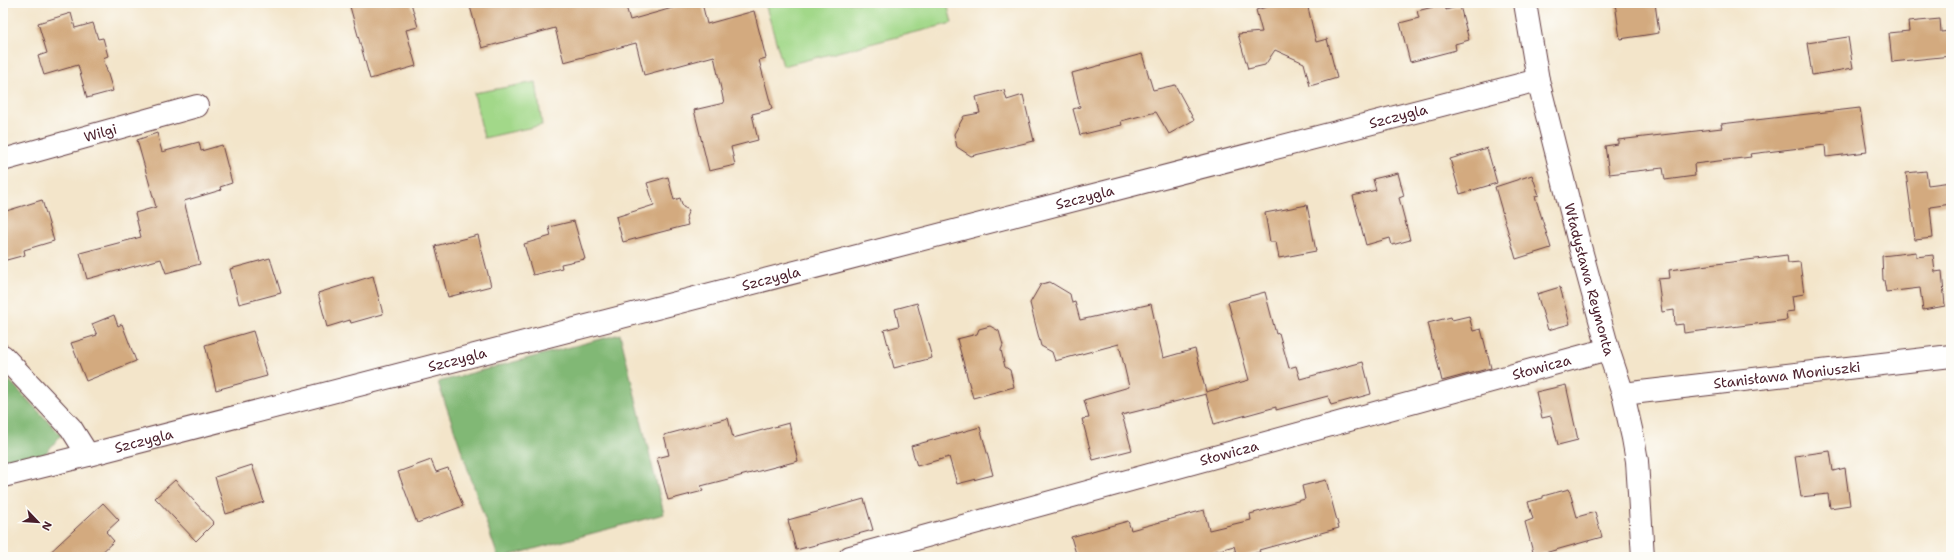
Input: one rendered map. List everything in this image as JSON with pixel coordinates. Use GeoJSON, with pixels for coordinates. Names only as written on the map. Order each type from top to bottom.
{"type":"FeatureCollection","features":[{"type":"Feature","properties":{"kind":"street","name":"Władysława Reymonta"},"geometry":{"type":"LineString","coordinates":[[1525,3],[1538,80],[1578,239],[1608,349],[1623,394],[1637,461],[1643,557]]}},
{"type":"Feature","properties":{"kind":"street","name":"Szczygla"},"geometry":{"type":"LineString","coordinates":[[3,476],[1538,80]]}},
{"type":"Feature","properties":{"kind":"street","name":"Wilgi"},"geometry":{"type":"LineString","coordinates":[[3,160],[197,106]]}},
{"type":"Feature","properties":{"kind":"street","name":"Słowicza"},"geometry":{"type":"LineString","coordinates":[[850,557],[1608,349]]}},
{"type":"Feature","properties":{"kind":"street"},"geometry":{"type":"LineString","coordinates":[[3,356],[70,428],[88,455]]}},
{"type":"Feature","properties":{"kind":"street","name":"Stanisława Moniuszki"},"geometry":{"type":"LineString","coordinates":[[1623,394],[1951,356]]}},
{"type":"Feature","properties":{"kind":"green space"},"geometry":{"type":"Polygon","coordinates":[[[765,3],[947,3],[952,23],[783,66],[765,3]]]}},
{"type":"Feature","properties":{"kind":"green space"},"geometry":{"type":"Polygon","coordinates":[[[536,82],[542,125],[484,138],[474,93],[536,82]]]}},
{"type":"Feature","properties":{"kind":"green space"},"geometry":{"type":"Polygon","coordinates":[[[620,334],[664,514],[504,557],[498,557],[438,382],[620,334]]]}},
{"type":"Feature","properties":{"kind":"green space"},"geometry":{"type":"Polygon","coordinates":[[[3,374],[61,435],[45,454],[3,464],[3,374]]]}},
{"type":"Feature","properties":{"kind":"building"},"geometry":{"type":"Polygon","coordinates":[[[349,3],[411,3],[418,27],[406,30],[416,66],[370,79],[349,3]]]}},
{"type":"Feature","properties":{"kind":"building"},"geometry":{"type":"Polygon","coordinates":[[[469,3],[625,3],[630,20],[690,3],[702,3],[707,24],[754,11],[766,58],[759,60],[772,109],[752,114],[758,140],[731,147],[735,165],[709,171],[694,110],[724,103],[714,56],[644,75],[636,43],[564,62],[555,28],[482,48],[469,3]]]}},
{"type":"Feature","properties":{"kind":"building"},"geometry":{"type":"Polygon","coordinates":[[[1281,3],[1307,3],[1316,42],[1327,39],[1337,78],[1310,86],[1304,63],[1275,50],[1265,65],[1248,69],[1238,34],[1262,32],[1256,10],[1281,3]]]}},
{"type":"Feature","properties":{"kind":"building"},"geometry":{"type":"Polygon","coordinates":[[[1615,3],[1655,3],[1659,33],[1620,39],[1615,3]]]}},
{"type":"Feature","properties":{"kind":"building"},"geometry":{"type":"Polygon","coordinates":[[[1445,4],[1446,10],[1460,6],[1469,40],[1455,44],[1456,50],[1410,62],[1400,23],[1419,18],[1417,11],[1445,4]]]}},
{"type":"Feature","properties":{"kind":"building"},"geometry":{"type":"Polygon","coordinates":[[[71,13],[75,28],[93,23],[98,39],[103,38],[108,56],[103,58],[113,91],[87,98],[78,65],[44,75],[38,56],[47,53],[38,23],[71,13]]]}},
{"type":"Feature","properties":{"kind":"building"},"geometry":{"type":"Polygon","coordinates":[[[1940,19],[1941,32],[1951,31],[1951,56],[1892,62],[1889,33],[1909,31],[1908,22],[1940,19]]]}},
{"type":"Feature","properties":{"kind":"building"},"geometry":{"type":"Polygon","coordinates":[[[1848,37],[1853,68],[1812,75],[1807,43],[1848,37]]]}},
{"type":"Feature","properties":{"kind":"building"},"geometry":{"type":"Polygon","coordinates":[[[1142,54],[1153,90],[1175,85],[1194,120],[1169,134],[1156,112],[1121,121],[1122,125],[1080,135],[1073,109],[1080,107],[1072,73],[1142,54]]]}},
{"type":"Feature","properties":{"kind":"building"},"geometry":{"type":"Polygon","coordinates":[[[1004,90],[1007,100],[1023,95],[1034,141],[971,156],[957,147],[954,134],[964,116],[980,113],[976,97],[1004,90]]]}},
{"type":"Feature","properties":{"kind":"building"},"geometry":{"type":"Polygon","coordinates":[[[1860,108],[1867,152],[1826,157],[1825,145],[1750,154],[1751,157],[1694,164],[1695,176],[1665,180],[1663,168],[1609,174],[1605,146],[1618,144],[1618,140],[1722,128],[1721,124],[1860,108]]]}},
{"type":"Feature","properties":{"kind":"building"},"geometry":{"type":"Polygon","coordinates":[[[157,133],[162,152],[199,142],[201,151],[222,145],[232,183],[220,187],[221,190],[184,201],[200,264],[166,273],[161,259],[87,279],[80,253],[141,237],[135,213],[156,207],[137,140],[157,133]]]}},
{"type":"Feature","properties":{"kind":"building"},"geometry":{"type":"Polygon","coordinates":[[[1487,148],[1497,183],[1460,194],[1450,159],[1487,148]]]}},
{"type":"Feature","properties":{"kind":"building"},"geometry":{"type":"Polygon","coordinates":[[[1926,171],[1928,185],[1951,182],[1951,204],[1930,207],[1933,238],[1915,240],[1906,173],[1926,171]]]}},
{"type":"Feature","properties":{"kind":"building"},"geometry":{"type":"Polygon","coordinates":[[[1398,173],[1404,196],[1399,198],[1410,240],[1392,245],[1390,238],[1366,245],[1353,196],[1376,190],[1373,179],[1398,173]]]}},
{"type":"Feature","properties":{"kind":"building"},"geometry":{"type":"Polygon","coordinates":[[[1532,175],[1539,195],[1535,196],[1551,248],[1516,259],[1495,187],[1532,175]]]}},
{"type":"Feature","properties":{"kind":"building"},"geometry":{"type":"Polygon","coordinates":[[[668,177],[674,200],[680,198],[683,207],[689,210],[686,217],[688,225],[623,242],[616,217],[654,205],[647,183],[668,177]]]}},
{"type":"Feature","properties":{"kind":"building"},"geometry":{"type":"Polygon","coordinates":[[[42,200],[54,241],[24,250],[25,255],[3,261],[3,212],[42,200]]]}},
{"type":"Feature","properties":{"kind":"building"},"geometry":{"type":"Polygon","coordinates":[[[1307,205],[1316,251],[1279,258],[1276,242],[1270,242],[1265,213],[1307,205]]]}},
{"type":"Feature","properties":{"kind":"building"},"geometry":{"type":"Polygon","coordinates":[[[574,221],[585,259],[561,264],[562,268],[533,275],[524,244],[551,236],[549,227],[574,221]]]}},
{"type":"Feature","properties":{"kind":"building"},"geometry":{"type":"Polygon","coordinates":[[[478,235],[491,286],[448,297],[435,246],[478,235]]]}},
{"type":"Feature","properties":{"kind":"building"},"geometry":{"type":"Polygon","coordinates":[[[1916,252],[1916,257],[1933,255],[1935,272],[1942,271],[1945,306],[1923,310],[1920,288],[1886,292],[1883,280],[1882,256],[1916,252]]]}},
{"type":"Feature","properties":{"kind":"building"},"geometry":{"type":"Polygon","coordinates":[[[1787,255],[1788,263],[1800,262],[1804,294],[1792,296],[1794,311],[1786,312],[1787,320],[1684,333],[1683,324],[1675,325],[1674,310],[1662,312],[1658,279],[1670,278],[1669,270],[1787,255]]]}},
{"type":"Feature","properties":{"kind":"building"},"geometry":{"type":"Polygon","coordinates":[[[270,258],[281,293],[239,304],[230,269],[270,258]]]}},
{"type":"Feature","properties":{"kind":"building"},"geometry":{"type":"Polygon","coordinates":[[[373,276],[383,314],[351,323],[350,320],[327,327],[318,293],[373,276]]]}},
{"type":"Feature","properties":{"kind":"building"},"geometry":{"type":"Polygon","coordinates":[[[1050,282],[1070,294],[1072,303],[1075,302],[1080,320],[1151,304],[1163,358],[1195,349],[1206,392],[1249,380],[1228,302],[1265,292],[1276,334],[1279,333],[1289,368],[1296,366],[1300,379],[1363,362],[1371,394],[1331,405],[1328,396],[1276,410],[1276,407],[1214,424],[1206,394],[1122,415],[1132,450],[1093,460],[1082,419],[1089,418],[1084,400],[1129,387],[1119,344],[1055,361],[1052,352],[1041,346],[1030,303],[1041,284],[1050,282]]]}},
{"type":"Feature","properties":{"kind":"building"},"geometry":{"type":"Polygon","coordinates":[[[1560,287],[1570,324],[1548,330],[1537,294],[1560,287]]]}},
{"type":"Feature","properties":{"kind":"building"},"geometry":{"type":"Polygon","coordinates":[[[917,303],[932,358],[894,368],[884,330],[899,326],[895,309],[917,303]]]}},
{"type":"Feature","properties":{"kind":"building"},"geometry":{"type":"Polygon","coordinates":[[[114,315],[118,326],[122,324],[136,361],[86,381],[71,343],[97,335],[92,324],[114,315]]]}},
{"type":"Feature","properties":{"kind":"building"},"geometry":{"type":"Polygon","coordinates":[[[1469,316],[1473,331],[1481,329],[1491,368],[1442,381],[1428,323],[1451,317],[1452,320],[1469,316]]]}},
{"type":"Feature","properties":{"kind":"building"},"geometry":{"type":"Polygon","coordinates":[[[990,326],[999,331],[1003,345],[1001,350],[1005,367],[1010,370],[1014,387],[973,398],[957,339],[977,334],[979,329],[990,326]]]}},
{"type":"Feature","properties":{"kind":"building"},"geometry":{"type":"Polygon","coordinates":[[[253,331],[267,376],[216,390],[205,345],[253,331]]]}},
{"type":"Feature","properties":{"kind":"building"},"geometry":{"type":"Polygon","coordinates":[[[1566,385],[1578,440],[1558,445],[1551,416],[1542,418],[1536,392],[1566,385]]]}},
{"type":"Feature","properties":{"kind":"building"},"geometry":{"type":"Polygon","coordinates":[[[728,418],[733,438],[789,423],[798,461],[701,486],[703,491],[668,500],[657,458],[669,455],[664,435],[728,418]]]}},
{"type":"Feature","properties":{"kind":"building"},"geometry":{"type":"Polygon","coordinates":[[[980,427],[993,475],[957,484],[949,457],[917,466],[911,446],[980,427]]]}},
{"type":"Feature","properties":{"kind":"building"},"geometry":{"type":"Polygon","coordinates":[[[1830,451],[1833,471],[1845,468],[1850,505],[1830,508],[1828,494],[1801,497],[1795,456],[1830,451]]]}},
{"type":"Feature","properties":{"kind":"building"},"geometry":{"type":"Polygon","coordinates":[[[431,460],[436,472],[448,468],[463,506],[417,523],[398,472],[431,460]]]}},
{"type":"Feature","properties":{"kind":"building"},"geometry":{"type":"Polygon","coordinates":[[[252,465],[264,502],[226,514],[215,477],[252,465]]]}},
{"type":"Feature","properties":{"kind":"building"},"geometry":{"type":"Polygon","coordinates":[[[175,480],[214,523],[196,541],[155,498],[175,480]]]}},
{"type":"Feature","properties":{"kind":"building"},"geometry":{"type":"Polygon","coordinates":[[[1326,480],[1339,528],[1239,557],[1237,557],[1234,546],[1194,557],[1077,557],[1071,537],[1128,521],[1131,530],[1204,510],[1209,530],[1251,520],[1250,514],[1305,499],[1302,486],[1326,480]]]}},
{"type":"Feature","properties":{"kind":"building"},"geometry":{"type":"Polygon","coordinates":[[[1569,489],[1577,517],[1595,512],[1602,537],[1534,556],[1525,522],[1533,519],[1528,502],[1569,489]]]}},
{"type":"Feature","properties":{"kind":"building"},"geometry":{"type":"Polygon","coordinates":[[[864,499],[873,530],[796,550],[788,520],[864,499]]]}},
{"type":"Feature","properties":{"kind":"building"},"geometry":{"type":"Polygon","coordinates":[[[103,503],[119,520],[106,532],[114,541],[97,557],[45,557],[103,503]]]}}]}
